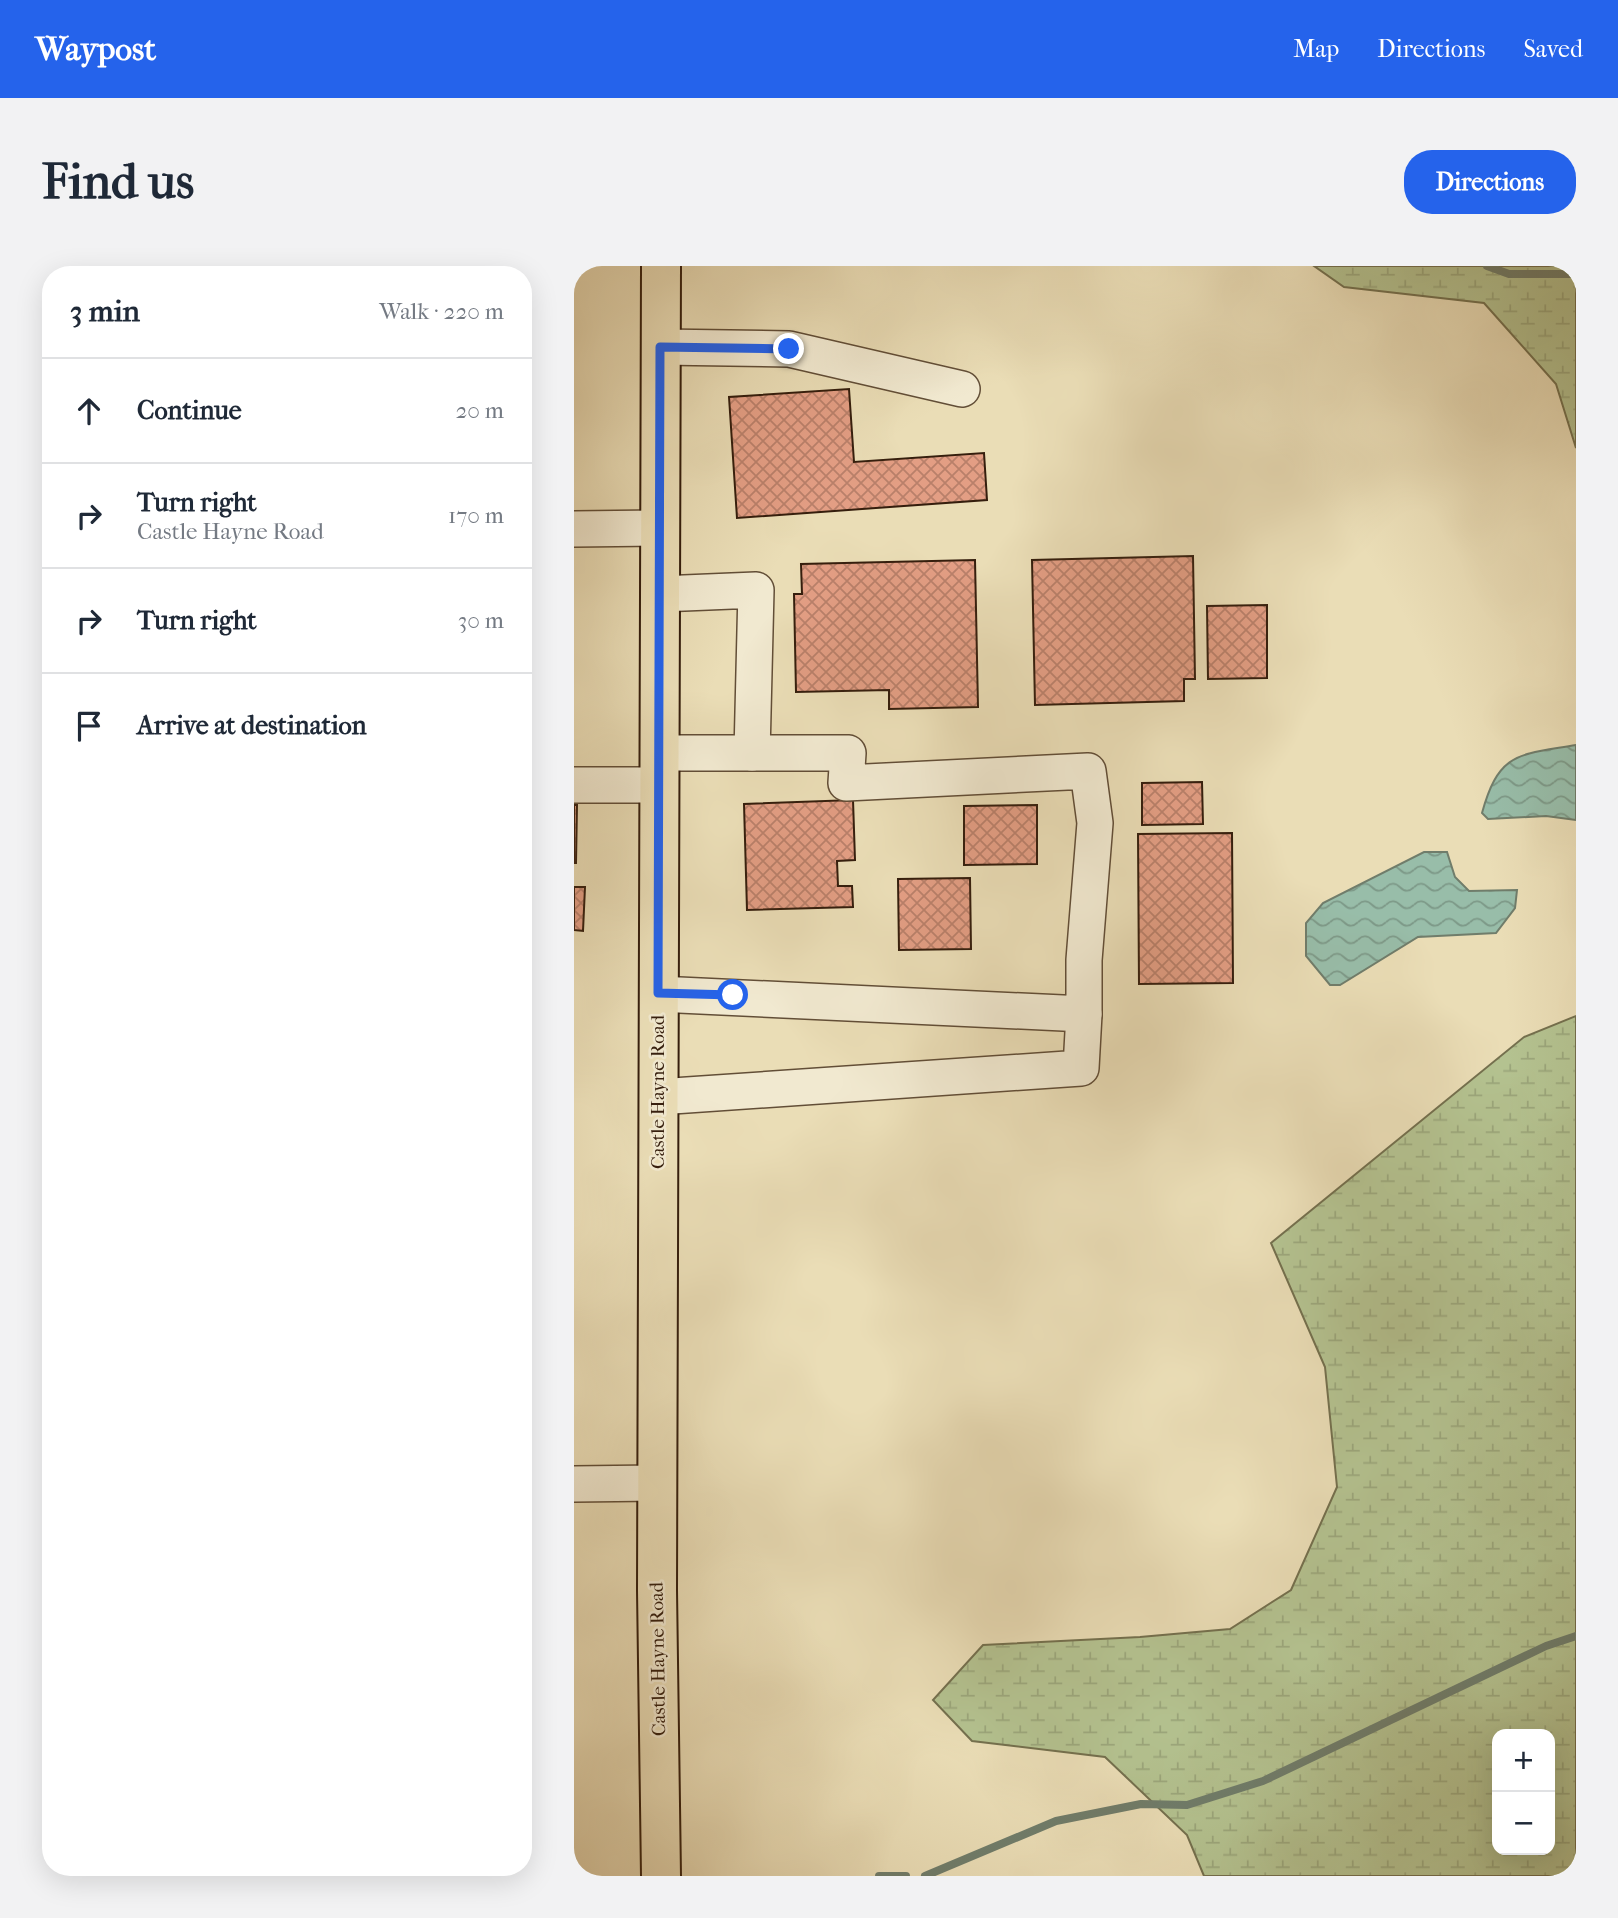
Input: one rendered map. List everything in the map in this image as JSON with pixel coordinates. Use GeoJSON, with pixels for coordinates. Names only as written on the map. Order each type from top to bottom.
{"type":"FeatureCollection","features":[{"type":"Feature","properties":{"kind":"main road","name":"Castle Hayne Road"},"geometry":{"type":"LineString","coordinates":[[661,266],[658,527],[657,1483],[661,1876]]}},
{"type":"Feature","properties":{"kind":"lane"},"geometry":{"type":"LineString","coordinates":[[660,347],[789,349],[962,389]]}},
{"type":"Feature","properties":{"kind":"lane"},"geometry":{"type":"LineString","coordinates":[[574,529],[658,527]]}},
{"type":"Feature","properties":{"kind":"lane"},"geometry":{"type":"LineString","coordinates":[[660,594],[756,590],[752,753]]}},
{"type":"Feature","properties":{"kind":"lane"},"geometry":{"type":"LineString","coordinates":[[574,785],[752,753],[848,753],[846,783],[1088,771],[1095,823],[1084,960],[1082,1068],[658,1097]]}},
{"type":"Feature","properties":{"kind":"lane"},"geometry":{"type":"LineString","coordinates":[[658,993],[1084,1014]]}},
{"type":"Feature","properties":{"kind":"lane"},"geometry":{"type":"LineString","coordinates":[[574,1484],[657,1483]]}},
{"type":"Feature","properties":{"kind":"green space"},"geometry":{"type":"Polygon","coordinates":[[[1314,266],[1576,266],[1576,448],[1556,384],[1484,303],[1344,287],[1314,266]]]}},
{"type":"Feature","properties":{"kind":"green space"},"geometry":{"type":"Polygon","coordinates":[[[1576,1016],[1576,1876],[1204,1876],[1187,1835],[1105,1757],[972,1741],[933,1700],[983,1645],[1140,1637],[1230,1629],[1291,1590],[1337,1487],[1325,1367],[1271,1243],[1524,1037],[1576,1016]]]}},
{"type":"Feature","properties":{"kind":"water"},"geometry":{"type":"Polygon","coordinates":[[[1576,745],[1576,820],[1546,816],[1488,819],[1482,813],[1496,778],[1504,767],[1526,755],[1576,745]]]}},
{"type":"Feature","properties":{"kind":"water"},"geometry":{"type":"Polygon","coordinates":[[[1424,852],[1447,852],[1455,877],[1469,891],[1517,890],[1515,908],[1496,933],[1418,937],[1340,985],[1330,985],[1306,956],[1306,923],[1323,903],[1424,852]]]}},
{"type":"Feature","properties":{"kind":"building"},"geometry":{"type":"Polygon","coordinates":[[[849,389],[854,462],[984,453],[987,500],[737,518],[729,397],[849,389]]]}},
{"type":"Feature","properties":{"kind":"building"},"geometry":{"type":"Polygon","coordinates":[[[1193,556],[1195,679],[1184,679],[1184,701],[1035,705],[1032,560],[1193,556]]]}},
{"type":"Feature","properties":{"kind":"building"},"geometry":{"type":"Polygon","coordinates":[[[975,560],[978,707],[889,709],[889,690],[796,692],[794,594],[802,594],[801,564],[975,560]]]}},
{"type":"Feature","properties":{"kind":"building"},"geometry":{"type":"Polygon","coordinates":[[[1267,605],[1267,678],[1208,679],[1207,606],[1267,605]]]}},
{"type":"Feature","properties":{"kind":"building"},"geometry":{"type":"Polygon","coordinates":[[[1202,782],[1203,824],[1142,825],[1142,783],[1202,782]]]}},
{"type":"Feature","properties":{"kind":"building"},"geometry":{"type":"Polygon","coordinates":[[[853,800],[855,860],[837,861],[838,886],[852,886],[853,907],[747,910],[744,804],[853,800]]]}},
{"type":"Feature","properties":{"kind":"building"},"geometry":{"type":"Polygon","coordinates":[[[574,805],[577,805],[576,863],[574,863],[574,805]]]}},
{"type":"Feature","properties":{"kind":"building"},"geometry":{"type":"Polygon","coordinates":[[[1037,805],[1037,864],[964,865],[964,806],[1037,805]]]}},
{"type":"Feature","properties":{"kind":"building"},"geometry":{"type":"Polygon","coordinates":[[[1232,833],[1233,983],[1139,984],[1138,834],[1232,833]]]}},
{"type":"Feature","properties":{"kind":"building"},"geometry":{"type":"Polygon","coordinates":[[[970,878],[971,949],[899,950],[898,879],[970,878]]]}},
{"type":"Feature","properties":{"kind":"building"},"geometry":{"type":"Polygon","coordinates":[[[574,887],[585,887],[583,931],[574,930],[574,887]]]}},
{"type":"Feature","properties":{"kind":"waterway"},"geometry":{"type":"LineString","coordinates":[[1487,266],[1509,274],[1576,274]]}},
{"type":"Feature","properties":{"kind":"waterway"},"geometry":{"type":"LineString","coordinates":[[925,1876],[1056,1821],[1141,1804],[1187,1805],[1263,1781],[1546,1646],[1576,1636]]}},
{"type":"Feature","properties":{"kind":"waterway"},"geometry":{"type":"LineString","coordinates":[[879,1876],[906,1876]]}},
{"type":"Feature","properties":{"kind":"route"},"geometry":{"type":"LineString","coordinates":[[733,995],[658,993],[660,347],[789,349]]}}]}
